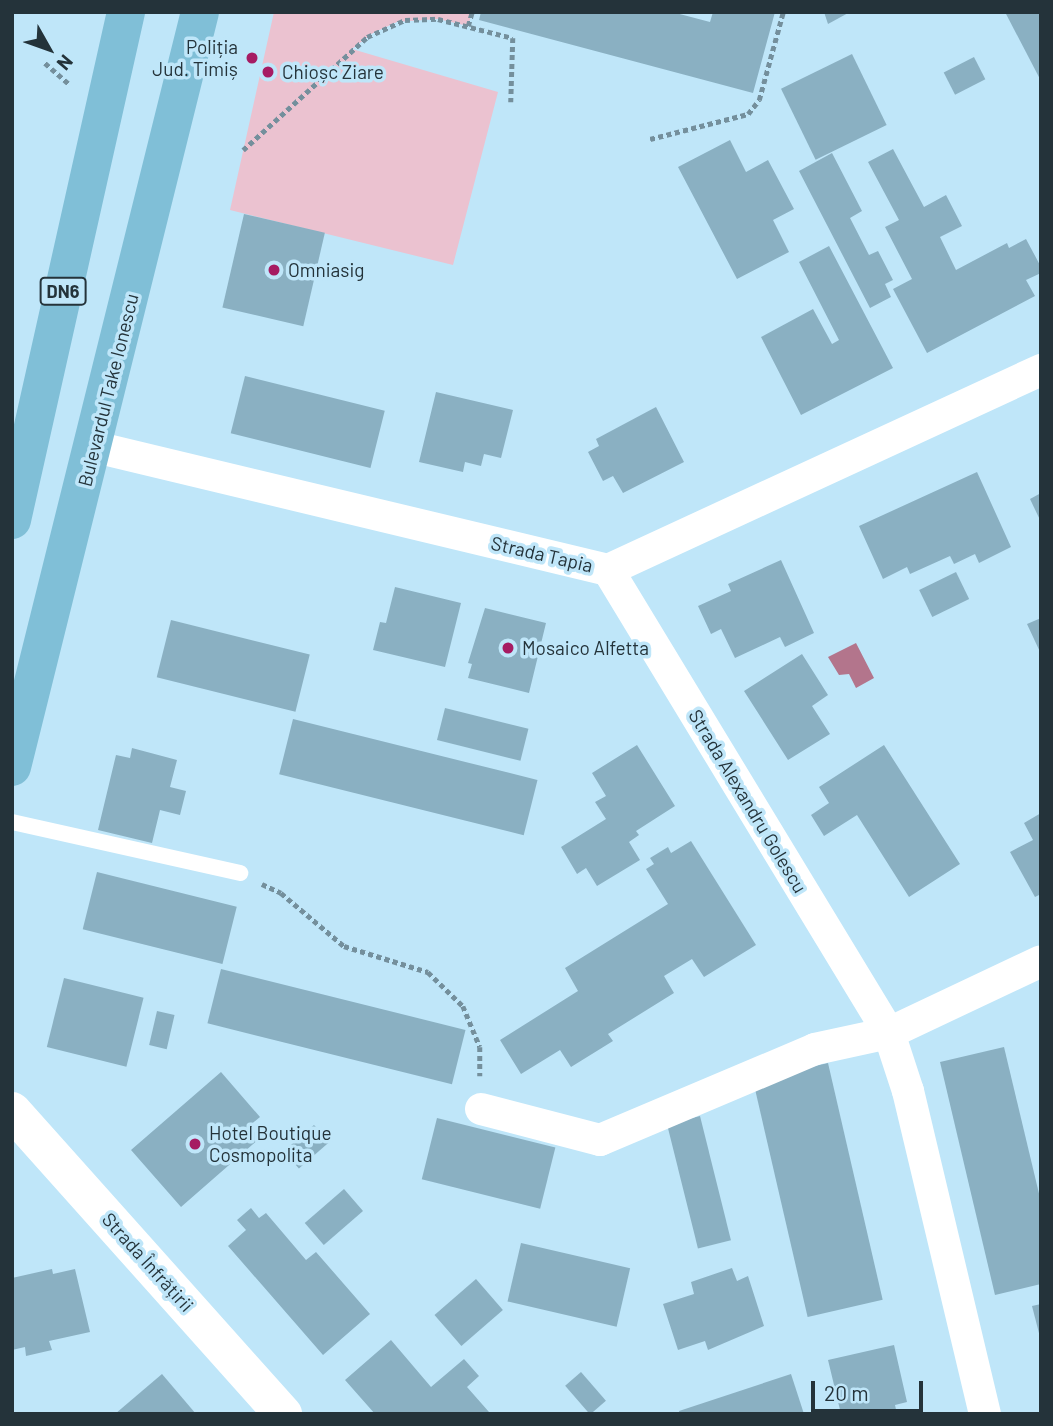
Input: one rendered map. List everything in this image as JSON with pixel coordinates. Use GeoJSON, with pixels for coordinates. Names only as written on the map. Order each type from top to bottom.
{"type":"FeatureCollection","features":[{"type":"Feature","properties":{"kind":"main road","name":"DN6"},"geometry":{"type":"LineString","coordinates":[[12,520],[126,12]]}},
{"type":"Feature","properties":{"kind":"main road","name":"Bulevardul Take Ionescu"},"geometry":{"type":"LineString","coordinates":[[12,767],[95,447],[200,12]]}},
{"type":"Feature","properties":{"kind":"street","name":"Strada Tapia"},"geometry":{"type":"LineString","coordinates":[[95,447],[608,570],[1041,370]]}},
{"type":"Feature","properties":{"kind":"street","name":"Strada Alexandru Golescu"},"geometry":{"type":"LineString","coordinates":[[608,570],[889,1033],[908,1091],[985,1414]]}},
{"type":"Feature","properties":{"kind":"street"},"geometry":{"type":"LineString","coordinates":[[481,1109],[600,1140],[815,1049],[889,1033],[1041,961]]}},
{"type":"Feature","properties":{"kind":"street","name":"Strada Înfrățirii"},"geometry":{"type":"LineString","coordinates":[[12,1111],[283,1414]]}},
{"type":"Feature","properties":{"kind":"lane"},"geometry":{"type":"LineString","coordinates":[[12,822],[240,873]]}},
{"type":"Feature","properties":{"kind":"path"},"geometry":{"type":"LineString","coordinates":[[468,26],[472,12]]}},
{"type":"Feature","properties":{"kind":"path"},"geometry":{"type":"LineString","coordinates":[[650,139],[748,114],[759,100],[783,12]]}},
{"type":"Feature","properties":{"kind":"path"},"geometry":{"type":"LineString","coordinates":[[243,150],[380,28],[422,18],[513,38],[510,102]]}},
{"type":"Feature","properties":{"kind":"path"},"geometry":{"type":"LineString","coordinates":[[240,873],[281,893],[344,946],[428,972],[463,1006],[480,1046],[481,1109]]}},
{"type":"Feature","properties":{"kind":"shaded area"},"geometry":{"type":"Polygon","coordinates":[[[274,12],[472,12],[468,26],[438,19],[397,22],[373,33],[352,49],[498,92],[453,265],[230,210],[274,12]]]}},
{"type":"Feature","properties":{"kind":"shaded area"},"geometry":{"type":"Polygon","coordinates":[[[856,643],[874,678],[856,688],[849,674],[839,675],[828,657],[856,643]]]}},
{"type":"Feature","properties":{"kind":"building"},"geometry":{"type":"Polygon","coordinates":[[[481,12],[672,12],[710,22],[713,12],[775,12],[753,93],[479,20],[481,12]]]}},
{"type":"Feature","properties":{"kind":"building"},"geometry":{"type":"Polygon","coordinates":[[[824,12],[850,12],[828,24],[824,12]]]}},
{"type":"Feature","properties":{"kind":"building"},"geometry":{"type":"Polygon","coordinates":[[[1005,12],[1041,12],[1041,81],[1005,12]]]}},
{"type":"Feature","properties":{"kind":"building"},"geometry":{"type":"Polygon","coordinates":[[[852,54],[887,125],[816,160],[781,89],[852,54]]]}},
{"type":"Feature","properties":{"kind":"building"},"geometry":{"type":"Polygon","coordinates":[[[974,57],[985,79],[955,95],[944,72],[974,57]]]}},
{"type":"Feature","properties":{"kind":"building"},"geometry":{"type":"Polygon","coordinates":[[[730,140],[746,172],[768,160],[794,209],[773,220],[789,252],[737,279],[678,167],[730,140]]]}},
{"type":"Feature","properties":{"kind":"building"},"geometry":{"type":"Polygon","coordinates":[[[893,149],[924,207],[946,195],[962,226],[940,237],[956,270],[1007,243],[1009,248],[1026,239],[1041,267],[1041,273],[1026,280],[1035,296],[927,353],[893,289],[912,279],[885,227],[899,220],[868,162],[893,149]]]}},
{"type":"Feature","properties":{"kind":"building"},"geometry":{"type":"Polygon","coordinates":[[[832,153],[862,211],[850,218],[869,255],[878,251],[893,280],[885,284],[891,297],[870,308],[799,171],[832,153]]]}},
{"type":"Feature","properties":{"kind":"building","name":"Omniasig"},"geometry":{"type":"Polygon","coordinates":[[[244,214],[325,233],[303,326],[222,308],[244,214]]]}},
{"type":"Feature","properties":{"kind":"building"},"geometry":{"type":"Polygon","coordinates":[[[829,246],[893,368],[801,415],[761,337],[813,309],[832,344],[839,340],[799,262],[829,246]]]}},
{"type":"Feature","properties":{"kind":"building"},"geometry":{"type":"Polygon","coordinates":[[[245,376],[385,411],[370,468],[231,433],[245,376]]]}},
{"type":"Feature","properties":{"kind":"building"},"geometry":{"type":"Polygon","coordinates":[[[436,392],[513,410],[501,458],[484,454],[481,466],[465,462],[463,472],[419,462],[436,392]]]}},
{"type":"Feature","properties":{"kind":"building"},"geometry":{"type":"Polygon","coordinates":[[[656,407],[684,462],[623,493],[613,476],[603,481],[588,452],[599,446],[596,439],[656,407]]]}},
{"type":"Feature","properties":{"kind":"building"},"geometry":{"type":"Polygon","coordinates":[[[977,472],[1011,547],[979,563],[975,554],[954,564],[950,556],[910,574],[907,567],[883,579],[859,526],[977,472]]]}},
{"type":"Feature","properties":{"kind":"building"},"geometry":{"type":"Polygon","coordinates":[[[1041,493],[1041,522],[1030,499],[1041,493]]]}},
{"type":"Feature","properties":{"kind":"building"},"geometry":{"type":"Polygon","coordinates":[[[781,560],[814,633],[785,647],[780,637],[735,658],[721,629],[711,634],[698,606],[731,591],[728,584],[781,560]]]}},
{"type":"Feature","properties":{"kind":"building"},"geometry":{"type":"Polygon","coordinates":[[[956,572],[969,599],[932,617],[919,590],[956,572]]]}},
{"type":"Feature","properties":{"kind":"building"},"geometry":{"type":"Polygon","coordinates":[[[395,587],[461,603],[445,667],[373,650],[380,622],[386,623],[395,587]]]}},
{"type":"Feature","properties":{"kind":"building"},"geometry":{"type":"Polygon","coordinates":[[[485,608],[546,623],[529,693],[468,678],[472,664],[468,663],[485,608]]]}},
{"type":"Feature","properties":{"kind":"building"},"geometry":{"type":"Polygon","coordinates":[[[1041,618],[1041,654],[1027,624],[1041,618]]]}},
{"type":"Feature","properties":{"kind":"building"},"geometry":{"type":"Polygon","coordinates":[[[171,620],[310,655],[295,712],[157,677],[171,620]]]}},
{"type":"Feature","properties":{"kind":"building"},"geometry":{"type":"Polygon","coordinates":[[[802,654],[828,695],[812,706],[830,734],[788,760],[744,691],[802,654]]]}},
{"type":"Feature","properties":{"kind":"building"},"geometry":{"type":"Polygon","coordinates":[[[445,708],[528,729],[520,761],[437,740],[445,708]]]}},
{"type":"Feature","properties":{"kind":"building"},"geometry":{"type":"Polygon","coordinates":[[[293,719],[538,780],[524,835],[279,774],[293,719]]]}},
{"type":"Feature","properties":{"kind":"building"},"geometry":{"type":"Polygon","coordinates":[[[637,745],[675,806],[636,831],[639,835],[629,842],[640,860],[597,886],[586,868],[577,874],[561,847],[606,819],[595,802],[606,796],[592,773],[637,745]]]}},
{"type":"Feature","properties":{"kind":"building"},"geometry":{"type":"Polygon","coordinates":[[[884,745],[960,864],[909,897],[857,815],[824,836],[811,815],[829,803],[819,787],[884,745]]]}},
{"type":"Feature","properties":{"kind":"building"},"geometry":{"type":"Polygon","coordinates":[[[132,748],[177,760],[170,787],[186,791],[180,815],[160,810],[152,843],[98,830],[116,755],[130,758],[132,748]]]}},
{"type":"Feature","properties":{"kind":"building"},"geometry":{"type":"Polygon","coordinates":[[[1041,813],[1041,894],[1035,897],[1010,852],[1033,840],[1024,823],[1041,813]]]}},
{"type":"Feature","properties":{"kind":"building"},"geometry":{"type":"Polygon","coordinates":[[[691,841],[756,945],[704,977],[692,959],[664,976],[674,993],[608,1034],[613,1041],[571,1067],[560,1050],[521,1074],[500,1040],[578,991],[565,968],[668,904],[646,869],[654,864],[650,858],[668,847],[671,853],[691,841]]]}},
{"type":"Feature","properties":{"kind":"building"},"geometry":{"type":"Polygon","coordinates":[[[97,872],[237,907],[222,964],[83,929],[97,872]]]}},
{"type":"Feature","properties":{"kind":"building"},"geometry":{"type":"Polygon","coordinates":[[[221,969],[466,1030],[452,1084],[207,1023],[221,969]]]}},
{"type":"Feature","properties":{"kind":"building"},"geometry":{"type":"Polygon","coordinates":[[[64,978],[144,998],[126,1067],[47,1047],[64,978]]]}},
{"type":"Feature","properties":{"kind":"building"},"geometry":{"type":"Polygon","coordinates":[[[157,1011],[175,1015],[167,1049],[149,1045],[157,1011]]]}},
{"type":"Feature","properties":{"kind":"building"},"geometry":{"type":"Polygon","coordinates":[[[1004,1047],[1041,1202],[1041,1284],[995,1295],[940,1062],[1004,1047]]]}},
{"type":"Feature","properties":{"kind":"building"},"geometry":{"type":"Polygon","coordinates":[[[828,1063],[883,1300],[808,1317],[753,1080],[828,1063]]]}},
{"type":"Feature","properties":{"kind":"building","name":"Hotel Boutique Cosmopolita"},"geometry":{"type":"Polygon","coordinates":[[[221,1072],[260,1117],[249,1126],[260,1138],[181,1207],[131,1150],[221,1072]]]}},
{"type":"Feature","properties":{"kind":"building"},"geometry":{"type":"Polygon","coordinates":[[[700,1116],[731,1240],[698,1248],[667,1124],[700,1116]]]}},
{"type":"Feature","properties":{"kind":"building"},"geometry":{"type":"Polygon","coordinates":[[[437,1118],[555,1148],[540,1209],[422,1179],[437,1118]]]}},
{"type":"Feature","properties":{"kind":"building"},"geometry":{"type":"Polygon","coordinates":[[[314,1125],[329,1142],[299,1169],[284,1151],[314,1125]]]}},
{"type":"Feature","properties":{"kind":"building"},"geometry":{"type":"Polygon","coordinates":[[[344,1189],[363,1211],[324,1245],[305,1223],[344,1189]]]}},
{"type":"Feature","properties":{"kind":"building"},"geometry":{"type":"Polygon","coordinates":[[[251,1208],[259,1218],[266,1213],[306,1260],[316,1252],[370,1314],[323,1355],[228,1246],[246,1230],[237,1220],[251,1208]]]}},
{"type":"Feature","properties":{"kind":"building"},"geometry":{"type":"Polygon","coordinates":[[[521,1243],[630,1268],[617,1327],[508,1301],[521,1243]]]}},
{"type":"Feature","properties":{"kind":"building"},"geometry":{"type":"Polygon","coordinates":[[[732,1268],[737,1281],[748,1276],[764,1326],[708,1350],[705,1341],[678,1350],[663,1304],[694,1294],[691,1282],[732,1268]]]}},
{"type":"Feature","properties":{"kind":"building"},"geometry":{"type":"Polygon","coordinates":[[[52,1269],[53,1274],[75,1269],[90,1332],[49,1341],[52,1350],[26,1356],[25,1347],[12,1350],[12,1278],[52,1269]]]}},
{"type":"Feature","properties":{"kind":"building"},"geometry":{"type":"Polygon","coordinates":[[[476,1279],[503,1310],[461,1346],[434,1315],[476,1279]]]}},
{"type":"Feature","properties":{"kind":"building"},"geometry":{"type":"Polygon","coordinates":[[[1041,1304],[1041,1336],[1040,1337],[1032,1306],[1041,1304]]]}},
{"type":"Feature","properties":{"kind":"building"},"geometry":{"type":"Polygon","coordinates":[[[391,1340],[431,1387],[464,1359],[479,1376],[467,1387],[489,1412],[375,1414],[345,1380],[391,1340]]]}},
{"type":"Feature","properties":{"kind":"building"},"geometry":{"type":"Polygon","coordinates":[[[894,1345],[907,1402],[895,1405],[897,1414],[841,1414],[828,1360],[894,1345]]]}},
{"type":"Feature","properties":{"kind":"building"},"geometry":{"type":"Polygon","coordinates":[[[581,1372],[606,1401],[590,1414],[565,1386],[581,1372]]]}},
{"type":"Feature","properties":{"kind":"building"},"geometry":{"type":"Polygon","coordinates":[[[162,1374],[196,1414],[115,1414],[162,1374]]]}},
{"type":"Feature","properties":{"kind":"building"},"geometry":{"type":"Polygon","coordinates":[[[791,1374],[804,1414],[680,1414],[679,1411],[791,1374]]]}},
{"type":"Feature","properties":{"kind":"place","name":"Poliția Jud. Timiș"},"geometry":{"type":"Point","coordinates":[252,58]}},
{"type":"Feature","properties":{"kind":"place","name":"Chioșc Ziare"},"geometry":{"type":"Point","coordinates":[268,72]}},
{"type":"Feature","properties":{"kind":"place","name":"Omniasig"},"geometry":{"type":"Point","coordinates":[274,270]}},
{"type":"Feature","properties":{"kind":"place","name":"Mosaico Alfetta"},"geometry":{"type":"Point","coordinates":[508,648]}},
{"type":"Feature","properties":{"kind":"place","name":"Hotel Boutique Cosmopolita"},"geometry":{"type":"Point","coordinates":[195,1144]}}]}
